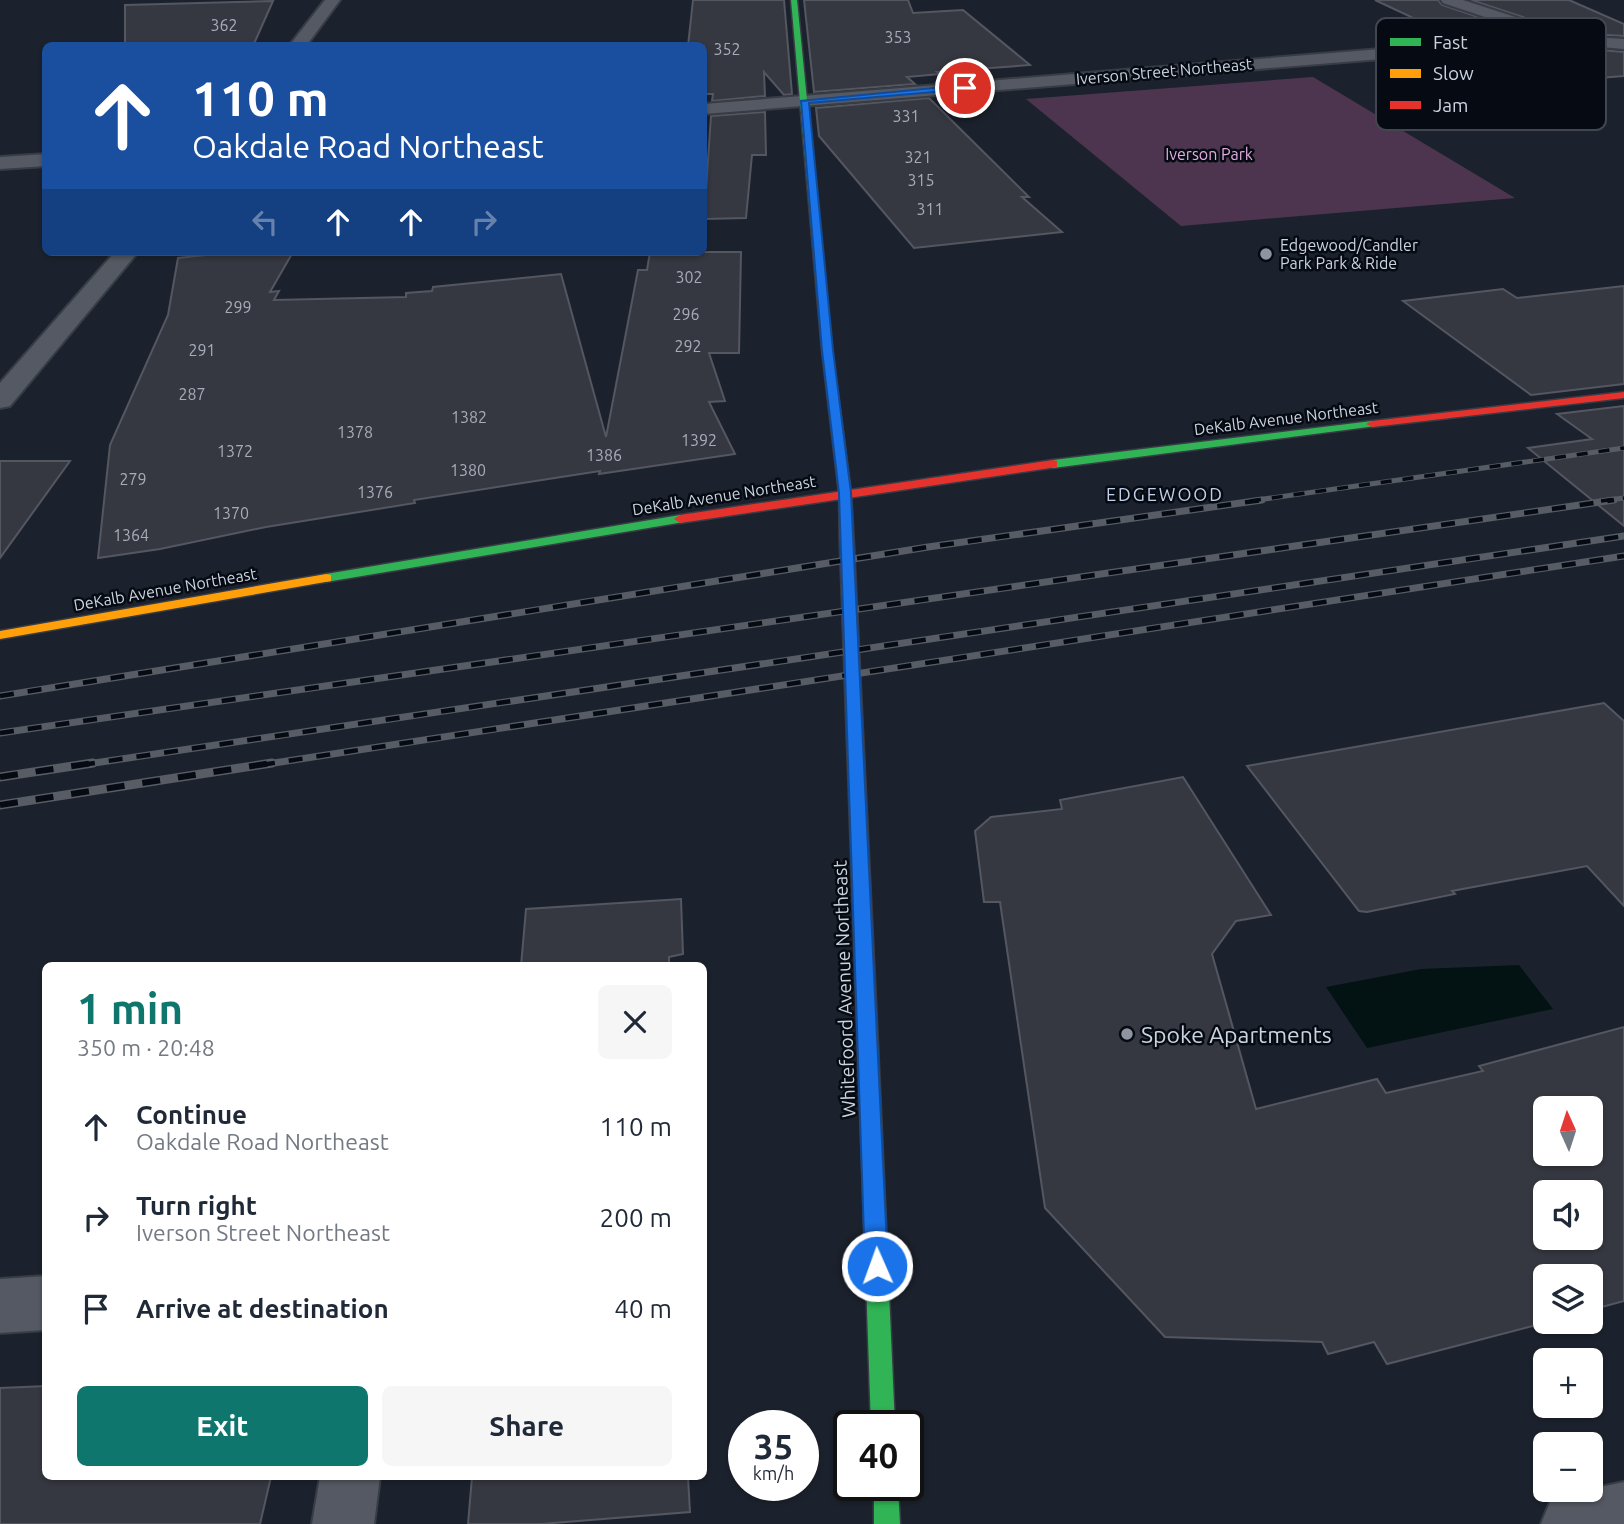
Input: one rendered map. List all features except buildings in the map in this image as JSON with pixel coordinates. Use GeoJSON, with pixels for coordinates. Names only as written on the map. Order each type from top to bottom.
{"type":"FeatureCollection","features":[{"type":"Feature","properties":{"kind":"street"},"geometry":{"type":"LineString","coordinates":[[300,42],[333,0]]}},
{"type":"Feature","properties":{"kind":"street","name":"Whitefoord Avenue Northeast"},"geometry":{"type":"LineString","coordinates":[[794,0],[827,350],[845,493],[882,1410]]}},
{"type":"Feature","properties":{"kind":"street"},"geometry":{"type":"LineString","coordinates":[[1448,0],[1502,18]]}},
{"type":"Feature","properties":{"kind":"street","name":"Iverson Street Northeast"},"geometry":{"type":"LineString","coordinates":[[1606,42],[1624,44]]}},
{"type":"Feature","properties":{"kind":"street"},"geometry":{"type":"LineString","coordinates":[[1606,52],[1624,58]]}},
{"type":"Feature","properties":{"kind":"street","name":"Iverson Street Northeast"},"geometry":{"type":"LineString","coordinates":[[707,109],[1376,54]]}},
{"type":"Feature","properties":{"kind":"street"},"geometry":{"type":"LineString","coordinates":[[0,163],[42,160]]}},
{"type":"Feature","properties":{"kind":"street"},"geometry":{"type":"LineString","coordinates":[[0,400],[124,256]]}},
{"type":"Feature","properties":{"kind":"street","name":"DeKalb Avenue Northeast"},"geometry":{"type":"LineString","coordinates":[[0,635],[586,534],[845,493],[1136,454],[1624,396]]}},
{"type":"Feature","properties":{"kind":"street"},"geometry":{"type":"LineString","coordinates":[[0,1306],[42,1303]]}},
{"type":"Feature","properties":{"kind":"street"},"geometry":{"type":"LineString","coordinates":[[343,1524],[350,1480]]}},
{"type":"Feature","properties":{"kind":"street"},"geometry":{"type":"LineString","coordinates":[[886,1501],[887,1524]]}},
{"type":"Feature","properties":{"kind":"street"},"geometry":{"type":"LineString","coordinates":[[1572,1524],[1624,1513]]}},
{"type":"Feature","properties":{"kind":"green space","name":"Iverson Park"},"geometry":{"type":"Polygon","coordinates":[[[1313,77],[1376,115],[1376,130],[1401,130],[1515,198],[1181,226],[1026,99],[1313,77]]]}},
{"type":"Feature","properties":{"kind":"shaded area"},"geometry":{"type":"Polygon","coordinates":[[[1519,965],[1553,1009],[1367,1048],[1326,987],[1421,969],[1519,965]]]}},
{"type":"Feature","properties":{"kind":"railway"},"geometry":{"type":"LineString","coordinates":[[1250,501],[1624,448]]}},
{"type":"Feature","properties":{"kind":"railway"},"geometry":{"type":"LineString","coordinates":[[1601,501],[1624,498]]}},
{"type":"Feature","properties":{"kind":"railway"},"geometry":{"type":"LineString","coordinates":[[0,696],[928,547],[1262,500]]}},
{"type":"Feature","properties":{"kind":"railway"},"geometry":{"type":"LineString","coordinates":[[0,733],[1614,500]]}},
{"type":"Feature","properties":{"kind":"railway"},"geometry":{"type":"LineString","coordinates":[[81,765],[1624,536]]}},
{"type":"Feature","properties":{"kind":"railway"},"geometry":{"type":"LineString","coordinates":[[261,765],[1624,556]]}},
{"type":"Feature","properties":{"kind":"railway"},"geometry":{"type":"LineString","coordinates":[[0,777],[93,763]]}},
{"type":"Feature","properties":{"kind":"railway"},"geometry":{"type":"LineString","coordinates":[[0,805],[272,763]]}},
{"type":"Feature","properties":{"kind":"traffic: fast"},"geometry":{"type":"LineString","coordinates":[[794,0],[827,350],[845,493],[847,547]]}},
{"type":"Feature","properties":{"kind":"traffic: fast"},"geometry":{"type":"LineString","coordinates":[[1053,464],[1372,424]]}},
{"type":"Feature","properties":{"kind":"traffic: fast"},"geometry":{"type":"LineString","coordinates":[[326,578],[680,519]]}},
{"type":"Feature","properties":{"kind":"traffic: fast"},"geometry":{"type":"LineString","coordinates":[[868,1046],[882,1410]]}},
{"type":"Feature","properties":{"kind":"traffic: fast"},"geometry":{"type":"LineString","coordinates":[[886,1501],[887,1524]]}},
{"type":"Feature","properties":{"kind":"traffic: slow"},"geometry":{"type":"LineString","coordinates":[[0,635],[326,578]]}},
{"type":"Feature","properties":{"kind":"traffic: jam"},"geometry":{"type":"LineString","coordinates":[[1372,424],[1624,395]]}},
{"type":"Feature","properties":{"kind":"traffic: jam"},"geometry":{"type":"LineString","coordinates":[[680,519],[1053,464]]}},
{"type":"Feature","properties":{"kind":"traffic: jam"},"geometry":{"type":"LineString","coordinates":[[847,547],[868,1046]]}},
{"type":"Feature","properties":{"kind":"place","name":"Edgewood/Candler Park Park & Ride"},"geometry":{"type":"Point","coordinates":[1266,254]}},
{"type":"Feature","properties":{"kind":"place","name":"Spoke Apartments"},"geometry":{"type":"Point","coordinates":[1127,1034]}},
{"type":"Feature","properties":{"kind":"district","name":"EDGEWOOD"},"geometry":{"type":"Point","coordinates":[1165,494]}},
{"type":"Feature","properties":{"kind":"route"},"geometry":{"type":"LineString","coordinates":[[877,1266],[845,493],[827,350],[805,101],[965,88]]}}]}
